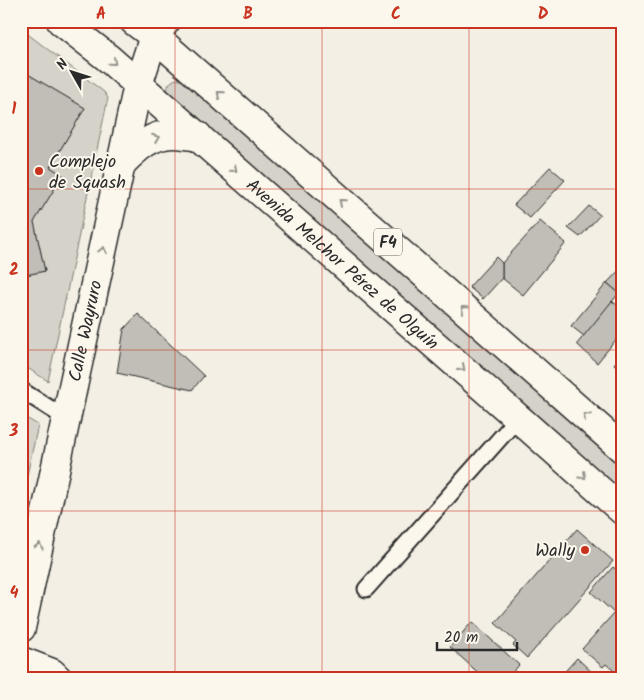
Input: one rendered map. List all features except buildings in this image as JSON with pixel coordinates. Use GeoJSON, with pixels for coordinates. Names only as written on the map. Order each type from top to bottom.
{"type":"FeatureCollection","features":[{"type":"Feature","properties":{"kind":"main road","name":"Avenida Melchor Pérez de Olguín"},"geometry":{"type":"LineString","coordinates":[[61,21],[108,58],[198,136],[623,511]]}},
{"type":"Feature","properties":{"kind":"main road","name":"Calle Wayruro"},"geometry":{"type":"LineString","coordinates":[[21,628],[151,26]]}},
{"type":"Feature","properties":{"kind":"main road","name":"F4"},"geometry":{"type":"LineString","coordinates":[[151,26],[623,448]]}},
{"type":"Feature","properties":{"kind":"main road"},"geometry":{"type":"LineString","coordinates":[[122,163],[139,146],[157,136],[173,134],[198,136]]}},
{"type":"Feature","properties":{"kind":"main road"},"geometry":{"type":"LineString","coordinates":[[21,662],[52,673],[58,679]]}},
{"type":"Feature","properties":{"kind":"lane"},"geometry":{"type":"LineString","coordinates":[[21,390],[67,419]]}},
{"type":"Feature","properties":{"kind":"lane"},"geometry":{"type":"LineString","coordinates":[[366,589],[518,418]]}},
{"type":"Feature","properties":{"kind":"shaded area"},"geometry":{"type":"Polygon","coordinates":[[[21,29],[104,92],[108,98],[48,381],[21,364],[21,276],[45,271],[34,222],[63,175],[50,167],[85,108],[21,70],[21,29]]]}},
{"type":"Feature","properties":{"kind":"shaded area"},"geometry":{"type":"Polygon","coordinates":[[[176,79],[183,81],[623,466],[623,495],[169,97],[168,86],[176,79]]]}},
{"type":"Feature","properties":{"kind":"shaded area"},"geometry":{"type":"Polygon","coordinates":[[[21,415],[38,425],[21,503],[21,415]]]}},
{"type":"Feature","properties":{"kind":"place","name":"Complejo de Squash"},"geometry":{"type":"Point","coordinates":[39,171]}},
{"type":"Feature","properties":{"kind":"place","name":"Wally"},"geometry":{"type":"Point","coordinates":[585,550]}}]}
